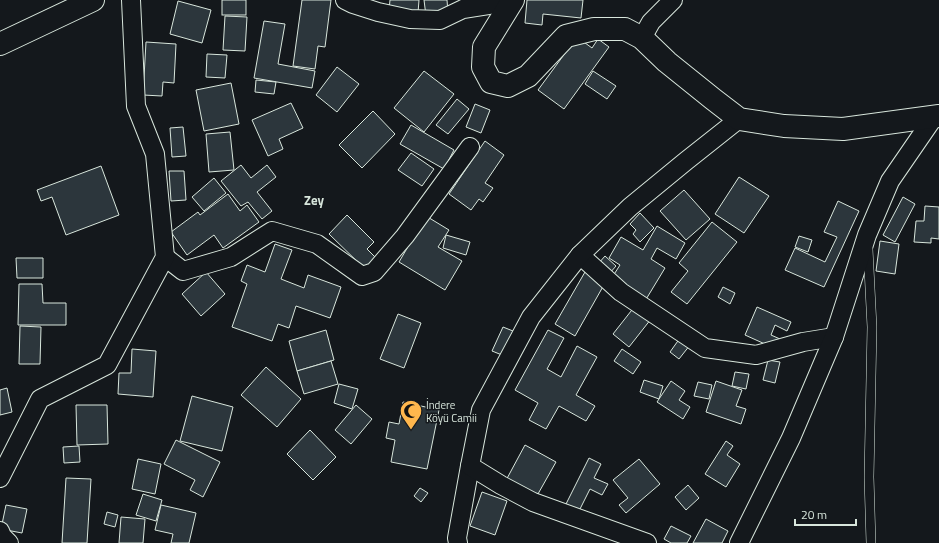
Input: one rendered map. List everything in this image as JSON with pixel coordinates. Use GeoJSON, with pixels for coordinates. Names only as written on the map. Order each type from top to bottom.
{"type":"FeatureCollection","features":[{"type":"Feature","properties":{"kind":"street"},"geometry":{"type":"LineString","coordinates":[[0,44],[93,0]]}},
{"type":"Feature","properties":{"kind":"street"},"geometry":{"type":"LineString","coordinates":[[0,478],[40,398],[107,365],[166,257],[155,154],[136,106],[131,0]]}},
{"type":"Feature","properties":{"kind":"street"},"geometry":{"type":"LineString","coordinates":[[344,0],[366,8],[410,19],[440,20],[463,9],[501,4],[509,0]]}},
{"type":"Feature","properties":{"kind":"street"},"geometry":{"type":"LineString","coordinates":[[513,0],[484,47],[483,67],[492,82],[508,86],[528,76],[566,36],[594,29],[625,29],[642,38],[667,62],[740,119],[784,126],[843,129],[937,116]]}},
{"type":"Feature","properties":{"kind":"street"},"geometry":{"type":"LineString","coordinates":[[642,38],[651,22],[673,0]]}},
{"type":"Feature","properties":{"kind":"street"},"geometry":{"type":"LineString","coordinates":[[739,543],[791,438],[834,337],[867,235],[890,181],[937,116]]}},
{"type":"Feature","properties":{"kind":"street"},"geometry":{"type":"LineString","coordinates":[[458,543],[457,538],[481,410],[531,317],[580,255],[630,207],[686,160],[740,119]]}},
{"type":"Feature","properties":{"kind":"street"},"geometry":{"type":"LineString","coordinates":[[166,257],[183,271],[231,257],[272,232],[317,244],[362,276],[374,272],[405,236],[470,147]]}},
{"type":"Feature","properties":{"kind":"street"},"geometry":{"type":"LineString","coordinates":[[580,255],[621,292],[705,348],[756,355],[803,342],[834,337]]}},
{"type":"Feature","properties":{"kind":"street"},"geometry":{"type":"LineString","coordinates":[[470,466],[500,485],[532,502],[647,543]]}},
{"type":"Feature","properties":{"kind":"street"},"geometry":{"type":"LineString","coordinates":[[0,531],[2,536],[9,543]]}},
{"type":"Feature","properties":{"kind":"lane"},"geometry":{"type":"LineString","coordinates":[[867,235],[872,326],[869,477],[871,543]]}},
{"type":"Feature","properties":{"kind":"building"},"geometry":{"type":"Polygon","coordinates":[[[222,0],[246,0],[246,15],[222,15],[222,0]]]}},
{"type":"Feature","properties":{"kind":"building"},"geometry":{"type":"Polygon","coordinates":[[[302,0],[331,0],[325,47],[318,46],[315,69],[293,66],[302,0]]]}},
{"type":"Feature","properties":{"kind":"building"},"geometry":{"type":"Polygon","coordinates":[[[390,0],[419,0],[418,13],[389,10],[390,0]]]}},
{"type":"Feature","properties":{"kind":"building"},"geometry":{"type":"Polygon","coordinates":[[[424,0],[447,0],[448,13],[426,16],[424,0]]]}},
{"type":"Feature","properties":{"kind":"building"},"geometry":{"type":"Polygon","coordinates":[[[527,0],[583,0],[581,18],[543,14],[542,25],[525,23],[527,0]]]}},
{"type":"Feature","properties":{"kind":"building"},"geometry":{"type":"Polygon","coordinates":[[[178,1],[211,10],[202,43],[170,34],[178,1]]]}},
{"type":"Feature","properties":{"kind":"building"},"geometry":{"type":"Polygon","coordinates":[[[225,16],[247,17],[245,51],[223,50],[225,16]]]}},
{"type":"Feature","properties":{"kind":"building"},"geometry":{"type":"Polygon","coordinates":[[[264,21],[285,24],[278,64],[315,71],[312,88],[254,78],[264,21]]]}},
{"type":"Feature","properties":{"kind":"building"},"geometry":{"type":"Polygon","coordinates":[[[577,37],[592,48],[598,39],[609,47],[564,109],[538,90],[577,37]]]}},
{"type":"Feature","properties":{"kind":"building"},"geometry":{"type":"Polygon","coordinates":[[[146,42],[176,44],[174,83],[163,82],[162,96],[143,95],[146,42]]]}},
{"type":"Feature","properties":{"kind":"building"},"geometry":{"type":"Polygon","coordinates":[[[207,54],[227,55],[225,78],[206,77],[207,54]]]}},
{"type":"Feature","properties":{"kind":"building"},"geometry":{"type":"Polygon","coordinates":[[[337,67],[359,84],[337,112],[316,95],[337,67]]]}},
{"type":"Feature","properties":{"kind":"building"},"geometry":{"type":"Polygon","coordinates":[[[424,71],[454,94],[424,132],[394,108],[424,71]]]}},
{"type":"Feature","properties":{"kind":"building"},"geometry":{"type":"Polygon","coordinates":[[[593,71],[616,86],[607,99],[585,84],[593,71]]]}},
{"type":"Feature","properties":{"kind":"building"},"geometry":{"type":"Polygon","coordinates":[[[256,80],[276,82],[274,94],[255,92],[256,80]]]}},
{"type":"Feature","properties":{"kind":"building"},"geometry":{"type":"Polygon","coordinates":[[[231,83],[239,124],[204,131],[196,90],[231,83]]]}},
{"type":"Feature","properties":{"kind":"building"},"geometry":{"type":"Polygon","coordinates":[[[457,99],[469,109],[448,134],[436,125],[457,99]]]}},
{"type":"Feature","properties":{"kind":"building"},"geometry":{"type":"Polygon","coordinates":[[[291,103],[303,128],[279,139],[283,149],[268,156],[252,120],[291,103]]]}},
{"type":"Feature","properties":{"kind":"building"},"geometry":{"type":"Polygon","coordinates":[[[475,104],[490,110],[481,133],[466,127],[475,104]]]}},
{"type":"Feature","properties":{"kind":"building"},"geometry":{"type":"Polygon","coordinates":[[[373,111],[395,134],[362,168],[339,145],[373,111]]]}},
{"type":"Feature","properties":{"kind":"building"},"geometry":{"type":"Polygon","coordinates":[[[411,125],[454,150],[444,169],[400,144],[411,125]]]}},
{"type":"Feature","properties":{"kind":"building"},"geometry":{"type":"Polygon","coordinates":[[[183,127],[186,156],[172,157],[170,128],[183,127]]]}},
{"type":"Feature","properties":{"kind":"building"},"geometry":{"type":"Polygon","coordinates":[[[230,132],[234,170],[209,172],[206,134],[230,132]]]}},
{"type":"Feature","properties":{"kind":"building"},"geometry":{"type":"Polygon","coordinates":[[[485,141],[504,155],[485,183],[493,188],[483,202],[479,199],[471,210],[449,194],[485,141]]]}},
{"type":"Feature","properties":{"kind":"building"},"geometry":{"type":"Polygon","coordinates":[[[411,153],[434,169],[422,186],[398,170],[411,153]]]}},
{"type":"Feature","properties":{"kind":"building"},"geometry":{"type":"Polygon","coordinates":[[[241,165],[251,178],[267,165],[276,177],[257,192],[272,211],[262,219],[248,202],[241,206],[221,181],[241,165]]]}},
{"type":"Feature","properties":{"kind":"building"},"geometry":{"type":"Polygon","coordinates":[[[101,166],[119,215],[66,235],[52,197],[41,201],[37,190],[101,166]]]}},
{"type":"Feature","properties":{"kind":"building"},"geometry":{"type":"Polygon","coordinates":[[[169,171],[184,171],[186,200],[171,201],[169,171]]]}},
{"type":"Feature","properties":{"kind":"building"},"geometry":{"type":"Polygon","coordinates":[[[739,177],[769,196],[744,233],[715,214],[739,177]]]}},
{"type":"Feature","properties":{"kind":"building"},"geometry":{"type":"Polygon","coordinates":[[[214,178],[226,193],[204,211],[192,197],[214,178]]]}},
{"type":"Feature","properties":{"kind":"building"},"geometry":{"type":"Polygon","coordinates":[[[684,190],[710,219],[686,240],[660,211],[684,190]]]}},
{"type":"Feature","properties":{"kind":"building"},"geometry":{"type":"Polygon","coordinates":[[[228,194],[240,211],[247,205],[259,222],[223,248],[214,235],[187,255],[171,232],[198,212],[200,215],[228,194]]]}},
{"type":"Feature","properties":{"kind":"building"},"geometry":{"type":"Polygon","coordinates":[[[903,197],[915,204],[895,242],[883,235],[903,197]]]}},
{"type":"Feature","properties":{"kind":"building"},"geometry":{"type":"Polygon","coordinates":[[[838,201],[859,211],[824,287],[785,270],[795,248],[825,262],[837,237],[824,232],[838,201]]]}},
{"type":"Feature","properties":{"kind":"building"},"geometry":{"type":"Polygon","coordinates":[[[925,206],[939,207],[939,239],[931,238],[931,243],[914,242],[916,221],[924,221],[925,206]]]}},
{"type":"Feature","properties":{"kind":"building"},"geometry":{"type":"Polygon","coordinates":[[[640,213],[654,228],[640,242],[633,234],[636,230],[630,224],[640,213]]]}},
{"type":"Feature","properties":{"kind":"building"},"geometry":{"type":"Polygon","coordinates":[[[347,215],[374,242],[367,249],[377,259],[366,270],[329,234],[347,215]]]}},
{"type":"Feature","properties":{"kind":"building"},"geometry":{"type":"Polygon","coordinates":[[[426,216],[449,230],[438,247],[462,261],[445,290],[399,262],[426,216]]]}},
{"type":"Feature","properties":{"kind":"building"},"geometry":{"type":"Polygon","coordinates":[[[712,222],[737,242],[687,304],[671,292],[688,271],[679,263],[712,222]]]}},
{"type":"Feature","properties":{"kind":"building"},"geometry":{"type":"Polygon","coordinates":[[[657,226],[685,243],[676,259],[657,248],[651,259],[665,268],[645,301],[611,279],[620,265],[609,258],[621,237],[643,250],[657,226]]]}},
{"type":"Feature","properties":{"kind":"building"},"geometry":{"type":"Polygon","coordinates":[[[446,235],[470,242],[466,255],[443,248],[446,235]]]}},
{"type":"Feature","properties":{"kind":"building"},"geometry":{"type":"Polygon","coordinates":[[[799,236],[812,240],[808,252],[795,247],[799,236]]]}},
{"type":"Feature","properties":{"kind":"building"},"geometry":{"type":"Polygon","coordinates":[[[880,241],[899,244],[895,274],[876,271],[880,241]]]}},
{"type":"Feature","properties":{"kind":"building"},"geometry":{"type":"Polygon","coordinates":[[[275,244],[292,250],[281,279],[304,288],[308,275],[341,287],[330,318],[296,306],[289,328],[278,324],[272,341],[232,327],[247,284],[241,281],[247,265],[265,272],[275,244]]]}},
{"type":"Feature","properties":{"kind":"building"},"geometry":{"type":"Polygon","coordinates":[[[605,256],[616,266],[609,274],[598,264],[605,256]]]}},
{"type":"Feature","properties":{"kind":"building"},"geometry":{"type":"Polygon","coordinates":[[[16,258],[43,258],[43,278],[17,278],[16,258]]]}},
{"type":"Feature","properties":{"kind":"building"},"geometry":{"type":"Polygon","coordinates":[[[206,272],[225,294],[201,316],[182,294],[206,272]]]}},
{"type":"Feature","properties":{"kind":"building"},"geometry":{"type":"Polygon","coordinates":[[[585,272],[605,283],[575,336],[555,324],[585,272]]]}},
{"type":"Feature","properties":{"kind":"building"},"geometry":{"type":"Polygon","coordinates":[[[19,284],[42,284],[43,303],[66,303],[66,325],[18,325],[19,284]]]}},
{"type":"Feature","properties":{"kind":"building"},"geometry":{"type":"Polygon","coordinates":[[[723,287],[735,293],[730,304],[718,297],[723,287]]]}},
{"type":"Feature","properties":{"kind":"building"},"geometry":{"type":"Polygon","coordinates":[[[635,306],[651,319],[629,347],[613,334],[635,306]]]}},
{"type":"Feature","properties":{"kind":"building"},"geometry":{"type":"Polygon","coordinates":[[[757,307],[791,322],[787,331],[775,325],[771,335],[780,339],[776,349],[745,335],[757,307]]]}},
{"type":"Feature","properties":{"kind":"building"},"geometry":{"type":"Polygon","coordinates":[[[398,314],[421,323],[404,368],[380,359],[398,314]]]}},
{"type":"Feature","properties":{"kind":"building"},"geometry":{"type":"Polygon","coordinates":[[[20,326],[41,327],[40,364],[19,364],[20,326]]]}},
{"type":"Feature","properties":{"kind":"building"},"geometry":{"type":"Polygon","coordinates":[[[503,327],[513,331],[502,355],[492,351],[503,327]]]}},
{"type":"Feature","properties":{"kind":"building"},"geometry":{"type":"Polygon","coordinates":[[[326,330],[334,360],[297,371],[289,341],[326,330]]]}},
{"type":"Feature","properties":{"kind":"building"},"geometry":{"type":"Polygon","coordinates":[[[548,330],[564,338],[547,369],[561,377],[577,346],[597,357],[576,395],[595,406],[586,421],[559,406],[546,429],[529,420],[538,403],[515,390],[548,330]]]}},
{"type":"Feature","properties":{"kind":"building"},"geometry":{"type":"Polygon","coordinates":[[[680,338],[690,345],[679,359],[670,352],[680,338]]]}},
{"type":"Feature","properties":{"kind":"building"},"geometry":{"type":"Polygon","coordinates":[[[132,349],[156,351],[153,397],[118,394],[119,373],[131,373],[132,349]]]}},
{"type":"Feature","properties":{"kind":"building"},"geometry":{"type":"Polygon","coordinates":[[[622,349],[641,362],[633,374],[614,361],[622,349]]]}},
{"type":"Feature","properties":{"kind":"building"},"geometry":{"type":"Polygon","coordinates":[[[768,360],[780,362],[775,383],[763,380],[768,360]]]}},
{"type":"Feature","properties":{"kind":"building"},"geometry":{"type":"Polygon","coordinates":[[[331,361],[338,384],[304,394],[297,371],[331,361]]]}},
{"type":"Feature","properties":{"kind":"building"},"geometry":{"type":"Polygon","coordinates":[[[266,367],[301,399],[277,427],[241,395],[266,367]]]}},
{"type":"Feature","properties":{"kind":"building"},"geometry":{"type":"Polygon","coordinates":[[[735,372],[749,374],[746,389],[732,386],[735,372]]]}},
{"type":"Feature","properties":{"kind":"building"},"geometry":{"type":"Polygon","coordinates":[[[644,380],[663,386],[659,399],[640,392],[644,380]]]}},
{"type":"Feature","properties":{"kind":"building"},"geometry":{"type":"Polygon","coordinates":[[[671,381],[685,391],[679,400],[690,407],[683,419],[657,402],[671,381]]]}},
{"type":"Feature","properties":{"kind":"building"},"geometry":{"type":"Polygon","coordinates":[[[716,381],[742,390],[736,406],[746,409],[741,424],[706,412],[716,381]]]}},
{"type":"Feature","properties":{"kind":"building"},"geometry":{"type":"Polygon","coordinates":[[[698,382],[712,385],[709,399],[694,396],[698,382]]]}},
{"type":"Feature","properties":{"kind":"building"},"geometry":{"type":"Polygon","coordinates":[[[339,384],[358,389],[352,409],[334,403],[339,384]]]}},
{"type":"Feature","properties":{"kind":"building"},"geometry":{"type":"Polygon","coordinates":[[[7,388],[12,412],[0,415],[0,390],[7,388]]]}},
{"type":"Feature","properties":{"kind":"building"},"geometry":{"type":"Polygon","coordinates":[[[192,396],[233,407],[222,451],[180,441],[192,396]]]}},
{"type":"Feature","properties":{"kind":"building","name":"İndere Köyü Camii"},"geometry":{"type":"Polygon","coordinates":[[[403,402],[439,410],[427,469],[391,462],[395,440],[386,438],[389,422],[399,424],[403,402]]]}},
{"type":"Feature","properties":{"kind":"building"},"geometry":{"type":"Polygon","coordinates":[[[76,405],[107,405],[108,444],[77,445],[76,405]]]}},
{"type":"Feature","properties":{"kind":"building"},"geometry":{"type":"Polygon","coordinates":[[[356,405],[372,419],[351,444],[335,430],[356,405]]]}},
{"type":"Feature","properties":{"kind":"building"},"geometry":{"type":"Polygon","coordinates":[[[310,430],[336,457],[313,480],[287,454],[310,430]]]}},
{"type":"Feature","properties":{"kind":"building"},"geometry":{"type":"Polygon","coordinates":[[[176,440],[220,462],[203,497],[190,490],[195,480],[164,464],[176,440]]]}},
{"type":"Feature","properties":{"kind":"building"},"geometry":{"type":"Polygon","coordinates":[[[726,441],[733,446],[727,455],[740,464],[726,487],[705,474],[726,441]]]}},
{"type":"Feature","properties":{"kind":"building"},"geometry":{"type":"Polygon","coordinates":[[[525,445],[556,462],[534,501],[504,484],[525,445]]]}},
{"type":"Feature","properties":{"kind":"building"},"geometry":{"type":"Polygon","coordinates":[[[79,446],[80,462],[64,463],[63,447],[79,446]]]}},
{"type":"Feature","properties":{"kind":"building"},"geometry":{"type":"Polygon","coordinates":[[[589,458],[601,464],[594,478],[608,484],[602,495],[590,489],[577,515],[564,508],[589,458]]]}},
{"type":"Feature","properties":{"kind":"building"},"geometry":{"type":"Polygon","coordinates":[[[138,459],[161,464],[155,494],[132,489],[138,459]]]}},
{"type":"Feature","properties":{"kind":"building"},"geometry":{"type":"Polygon","coordinates":[[[639,459],[660,484],[626,513],[619,505],[628,498],[613,480],[639,459]]]}},
{"type":"Feature","properties":{"kind":"building"},"geometry":{"type":"Polygon","coordinates":[[[66,478],[91,479],[87,543],[62,543],[66,478]]]}},
{"type":"Feature","properties":{"kind":"building"},"geometry":{"type":"Polygon","coordinates":[[[688,485],[699,498],[686,510],[675,497],[688,485]]]}},
{"type":"Feature","properties":{"kind":"building"},"geometry":{"type":"Polygon","coordinates":[[[420,488],[428,493],[421,502],[414,496],[420,488]]]}},
{"type":"Feature","properties":{"kind":"building"},"geometry":{"type":"Polygon","coordinates":[[[482,492],[507,501],[495,535],[470,526],[482,492]]]}},
{"type":"Feature","properties":{"kind":"building"},"geometry":{"type":"Polygon","coordinates":[[[143,494],[162,500],[156,521],[136,515],[143,494]]]}},
{"type":"Feature","properties":{"kind":"building"},"geometry":{"type":"Polygon","coordinates":[[[6,505],[27,509],[22,533],[1,529],[6,505]]]}},
{"type":"Feature","properties":{"kind":"building"},"geometry":{"type":"Polygon","coordinates":[[[161,505],[196,513],[189,543],[171,543],[173,534],[155,530],[161,505]]]}},
{"type":"Feature","properties":{"kind":"building"},"geometry":{"type":"Polygon","coordinates":[[[107,512],[118,515],[115,527],[104,524],[107,512]]]}},
{"type":"Feature","properties":{"kind":"building"},"geometry":{"type":"Polygon","coordinates":[[[121,517],[145,519],[143,543],[119,543],[121,517]]]}},
{"type":"Feature","properties":{"kind":"building"},"geometry":{"type":"Polygon","coordinates":[[[706,519],[728,531],[722,543],[693,543],[706,519]]]}},
{"type":"Feature","properties":{"kind":"building"},"geometry":{"type":"Polygon","coordinates":[[[671,526],[691,536],[687,543],[671,543],[664,539],[671,526]]]}},
{"type":"Feature","properties":{"kind":"place","name":"İndere Köyü Camii"},"geometry":{"type":"Point","coordinates":[411,430]}},
{"type":"Feature","properties":{"kind":"district","name":"Zey"},"geometry":{"type":"Point","coordinates":[314,200]}}]}
